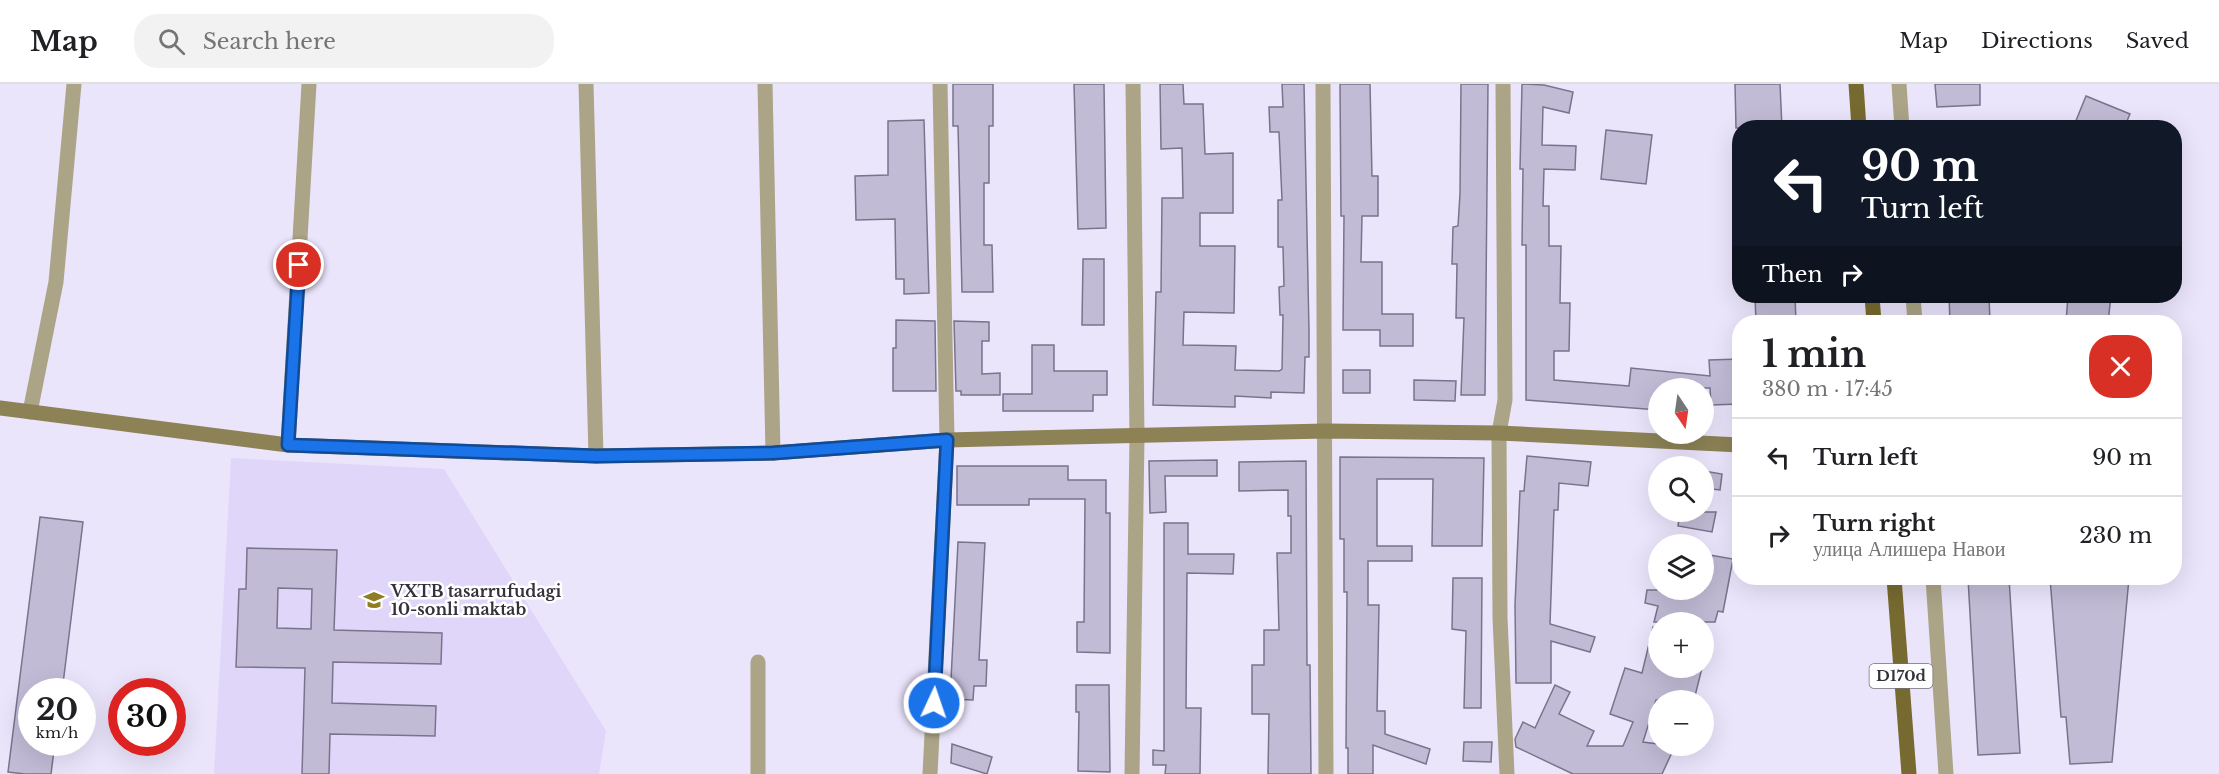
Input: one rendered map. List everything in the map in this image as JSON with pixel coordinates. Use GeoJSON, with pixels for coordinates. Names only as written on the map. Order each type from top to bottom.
{"type":"FeatureCollection","features":[{"type":"Feature","properties":{"kind":"main road"},"geometry":{"type":"LineString","coordinates":[[1856,84],[1858,120]]}},
{"type":"Feature","properties":{"kind":"main road","name":"D170d"},"geometry":{"type":"LineString","coordinates":[[1895,585],[1909,774]]}},
{"type":"Feature","properties":{"kind":"street"},"geometry":{"type":"LineString","coordinates":[[30,412],[56,282],[74,84]]}},
{"type":"Feature","properties":{"kind":"street"},"geometry":{"type":"LineString","coordinates":[[288,445],[309,84]]}},
{"type":"Feature","properties":{"kind":"street"},"geometry":{"type":"LineString","coordinates":[[586,84],[596,456]]}},
{"type":"Feature","properties":{"kind":"street"},"geometry":{"type":"LineString","coordinates":[[765,84],[773,453]]}},
{"type":"Feature","properties":{"kind":"street"},"geometry":{"type":"LineString","coordinates":[[930,774],[947,440],[940,84]]}},
{"type":"Feature","properties":{"kind":"street"},"geometry":{"type":"LineString","coordinates":[[1132,774],[1137,437],[1133,84]]}},
{"type":"Feature","properties":{"kind":"street"},"geometry":{"type":"LineString","coordinates":[[1323,84],[1326,774]]}},
{"type":"Feature","properties":{"kind":"street"},"geometry":{"type":"LineString","coordinates":[[1503,84],[1505,400],[1499,433],[1500,618],[1507,774]]}},
{"type":"Feature","properties":{"kind":"street"},"geometry":{"type":"LineString","coordinates":[[1899,84],[1901,120]]}},
{"type":"Feature","properties":{"kind":"street"},"geometry":{"type":"LineString","coordinates":[[0,408],[288,445],[596,456],[773,453],[947,440],[1326,431],[1499,433],[1732,445]]}},
{"type":"Feature","properties":{"kind":"street"},"geometry":{"type":"LineString","coordinates":[[1933,585],[1946,774]]}},
{"type":"Feature","properties":{"kind":"street"},"geometry":{"type":"LineString","coordinates":[[758,662],[758,774]]}},
{"type":"Feature","properties":{"kind":"shaded area","name":"VXTB tasarrufudagi 10-sonli maktab"},"geometry":{"type":"Polygon","coordinates":[[[231,458],[444,469],[606,731],[599,774],[214,774],[231,458]]]}},
{"type":"Feature","properties":{"kind":"building"},"geometry":{"type":"Polygon","coordinates":[[[953,84],[993,84],[993,126],[989,126],[989,183],[984,183],[984,245],[992,245],[993,292],[962,292],[958,126],[953,126],[953,84]]]}},
{"type":"Feature","properties":{"kind":"building"},"geometry":{"type":"Polygon","coordinates":[[[1074,84],[1104,84],[1106,228],[1078,229],[1074,84]]]}},
{"type":"Feature","properties":{"kind":"building"},"geometry":{"type":"Polygon","coordinates":[[[1160,84],[1183,84],[1184,104],[1203,104],[1205,154],[1233,153],[1233,213],[1200,213],[1200,246],[1235,246],[1234,313],[1184,312],[1183,345],[1236,346],[1235,370],[1279,371],[1282,369],[1283,315],[1280,315],[1279,287],[1284,286],[1283,247],[1278,247],[1278,200],[1282,200],[1279,132],[1270,132],[1269,107],[1283,107],[1282,84],[1304,84],[1309,357],[1305,357],[1304,393],[1271,392],[1271,398],[1235,396],[1235,407],[1153,405],[1156,292],[1161,292],[1162,198],[1183,198],[1182,148],[1161,149],[1160,84]]]}},
{"type":"Feature","properties":{"kind":"building"},"geometry":{"type":"Polygon","coordinates":[[[1340,84],[1370,84],[1372,176],[1378,176],[1378,216],[1362,216],[1361,262],[1382,262],[1382,314],[1413,314],[1413,346],[1380,346],[1380,330],[1343,330],[1344,216],[1341,216],[1340,84]]]}},
{"type":"Feature","properties":{"kind":"building"},"geometry":{"type":"Polygon","coordinates":[[[1461,84],[1488,84],[1485,395],[1461,395],[1464,318],[1456,318],[1457,264],[1452,264],[1453,227],[1458,226],[1460,194],[1461,84]]]}},
{"type":"Feature","properties":{"kind":"building"},"geometry":{"type":"Polygon","coordinates":[[[1522,84],[1544,85],[1573,92],[1569,113],[1543,107],[1542,145],[1576,146],[1575,170],[1544,169],[1543,206],[1549,206],[1549,246],[1561,246],[1560,303],[1570,303],[1569,351],[1554,351],[1554,380],[1629,386],[1631,368],[1710,376],[1709,360],[1732,359],[1732,404],[1714,405],[1714,378],[1648,378],[1648,409],[1526,400],[1526,245],[1522,245],[1523,169],[1520,169],[1522,84]]]}},
{"type":"Feature","properties":{"kind":"building"},"geometry":{"type":"Polygon","coordinates":[[[1735,84],[1780,84],[1782,120],[1736,120],[1735,84]]]}},
{"type":"Feature","properties":{"kind":"building"},"geometry":{"type":"Polygon","coordinates":[[[1935,84],[1980,84],[1980,105],[1937,107],[1935,84]]]}},
{"type":"Feature","properties":{"kind":"building"},"geometry":{"type":"Polygon","coordinates":[[[2086,96],[2130,114],[2127,120],[2076,120],[2086,96]]]}},
{"type":"Feature","properties":{"kind":"building"},"geometry":{"type":"Polygon","coordinates":[[[924,120],[929,293],[904,294],[904,279],[896,279],[895,219],[856,220],[855,176],[888,175],[888,121],[924,120]]]}},
{"type":"Feature","properties":{"kind":"building"},"geometry":{"type":"Polygon","coordinates":[[[1606,130],[1652,135],[1646,184],[1601,179],[1606,130]]]}},
{"type":"Feature","properties":{"kind":"building"},"geometry":{"type":"Polygon","coordinates":[[[1083,259],[1104,259],[1104,325],[1082,325],[1083,259]]]}},
{"type":"Feature","properties":{"kind":"building"},"geometry":{"type":"Polygon","coordinates":[[[1755,303],[1795,303],[1796,315],[1756,315],[1755,303]]]}},
{"type":"Feature","properties":{"kind":"building"},"geometry":{"type":"Polygon","coordinates":[[[1949,303],[1989,303],[1990,315],[1950,315],[1949,303]]]}},
{"type":"Feature","properties":{"kind":"building"},"geometry":{"type":"Polygon","coordinates":[[[2067,303],[2110,303],[2109,315],[2067,315],[2067,303]]]}},
{"type":"Feature","properties":{"kind":"building"},"geometry":{"type":"Polygon","coordinates":[[[896,320],[935,321],[936,391],[893,391],[893,348],[896,348],[896,320]]]}},
{"type":"Feature","properties":{"kind":"building"},"geometry":{"type":"Polygon","coordinates":[[[954,321],[989,322],[989,341],[982,341],[982,374],[1000,373],[1000,395],[961,395],[961,391],[956,391],[954,321]]]}},
{"type":"Feature","properties":{"kind":"building"},"geometry":{"type":"Polygon","coordinates":[[[1032,345],[1054,345],[1054,371],[1107,371],[1107,395],[1093,395],[1093,411],[1003,411],[1003,394],[1032,394],[1032,345]]]}},
{"type":"Feature","properties":{"kind":"building"},"geometry":{"type":"Polygon","coordinates":[[[1343,370],[1370,370],[1370,393],[1343,393],[1343,370]]]}},
{"type":"Feature","properties":{"kind":"building"},"geometry":{"type":"Polygon","coordinates":[[[1414,380],[1456,381],[1455,401],[1414,400],[1414,380]]]}},
{"type":"Feature","properties":{"kind":"building"},"geometry":{"type":"Polygon","coordinates":[[[1527,456],[1591,462],[1588,486],[1559,483],[1558,510],[1554,510],[1550,624],[1595,637],[1590,652],[1551,641],[1551,683],[1516,683],[1515,605],[1520,491],[1524,491],[1527,456]]]}},
{"type":"Feature","properties":{"kind":"building"},"geometry":{"type":"Polygon","coordinates":[[[1340,457],[1484,458],[1482,546],[1432,546],[1433,479],[1377,479],[1377,546],[1412,546],[1412,561],[1368,561],[1368,605],[1379,605],[1377,711],[1385,711],[1385,734],[1430,749],[1426,764],[1373,745],[1373,774],[1348,774],[1348,748],[1346,748],[1347,592],[1344,592],[1344,539],[1340,539],[1340,457]]]}},
{"type":"Feature","properties":{"kind":"building"},"geometry":{"type":"Polygon","coordinates":[[[1217,460],[1217,476],[1165,476],[1166,512],[1150,513],[1149,461],[1217,460]]]}},
{"type":"Feature","properties":{"kind":"building"},"geometry":{"type":"Polygon","coordinates":[[[1306,461],[1307,665],[1310,665],[1311,774],[1268,774],[1269,714],[1252,714],[1252,665],[1264,665],[1264,630],[1279,630],[1277,553],[1291,553],[1291,516],[1288,516],[1288,490],[1239,491],[1239,462],[1306,461]]]}},
{"type":"Feature","properties":{"kind":"building"},"geometry":{"type":"Polygon","coordinates":[[[957,466],[1068,466],[1068,480],[1106,480],[1106,513],[1110,513],[1110,653],[1077,652],[1077,622],[1084,622],[1085,499],[1029,499],[1029,505],[957,505],[957,466]]]}},
{"type":"Feature","properties":{"kind":"building"},"geometry":{"type":"Polygon","coordinates":[[[1714,473],[1722,474],[1720,490],[1714,489],[1714,473]]]}},
{"type":"Feature","properties":{"kind":"building"},"geometry":{"type":"Polygon","coordinates":[[[40,517],[83,522],[64,678],[20,678],[40,517]]]}},
{"type":"Feature","properties":{"kind":"building"},"geometry":{"type":"Polygon","coordinates":[[[1679,522],[1714,522],[1712,532],[1678,526],[1679,522]]]}},
{"type":"Feature","properties":{"kind":"building"},"geometry":{"type":"Polygon","coordinates":[[[1164,523],[1188,523],[1188,554],[1234,554],[1233,574],[1187,573],[1186,708],[1201,708],[1200,774],[1165,774],[1166,765],[1153,765],[1153,750],[1164,751],[1164,523]]]}},
{"type":"Feature","properties":{"kind":"building"},"geometry":{"type":"Polygon","coordinates":[[[958,542],[985,543],[979,660],[987,660],[986,686],[974,686],[973,700],[950,699],[958,542]]]}},
{"type":"Feature","properties":{"kind":"building"},"geometry":{"type":"Polygon","coordinates":[[[247,548],[337,550],[334,630],[442,633],[441,664],[333,662],[332,703],[436,706],[435,736],[330,734],[329,774],[302,774],[305,668],[236,667],[239,589],[246,589],[247,548]],[[278,588],[277,628],[311,629],[312,589],[278,588]]]}},
{"type":"Feature","properties":{"kind":"building"},"geometry":{"type":"Polygon","coordinates":[[[1714,556],[1732,559],[1723,612],[1718,611],[1715,622],[1714,612],[1656,612],[1658,606],[1645,603],[1647,590],[1648,600],[1714,600],[1714,556]]]}},
{"type":"Feature","properties":{"kind":"building"},"geometry":{"type":"Polygon","coordinates":[[[1453,578],[1482,578],[1481,708],[1464,708],[1466,631],[1452,629],[1453,578]]]}},
{"type":"Feature","properties":{"kind":"building"},"geometry":{"type":"Polygon","coordinates":[[[1968,585],[2009,585],[2020,753],[1978,755],[1968,585]]]}},
{"type":"Feature","properties":{"kind":"building"},"geometry":{"type":"Polygon","coordinates":[[[2051,585],[2128,585],[2112,762],[2070,764],[2066,717],[2061,717],[2051,585]]]}},
{"type":"Feature","properties":{"kind":"building"},"geometry":{"type":"Polygon","coordinates":[[[1648,648],[1648,678],[1700,678],[1696,690],[1648,690],[1648,726],[1643,742],[1648,743],[1648,756],[1670,756],[1662,774],[1573,774],[1516,747],[1515,739],[1523,722],[1535,728],[1555,685],[1570,692],[1559,714],[1594,731],[1587,746],[1623,746],[1633,722],[1610,714],[1625,668],[1642,673],[1648,648]]]}},
{"type":"Feature","properties":{"kind":"building"},"geometry":{"type":"Polygon","coordinates":[[[1076,685],[1109,685],[1110,772],[1078,771],[1079,712],[1076,712],[1076,685]]]}},
{"type":"Feature","properties":{"kind":"building"},"geometry":{"type":"Polygon","coordinates":[[[18,692],[18,756],[53,756],[51,774],[8,772],[18,692]]]}},
{"type":"Feature","properties":{"kind":"building"},"geometry":{"type":"Polygon","coordinates":[[[1464,742],[1492,742],[1491,762],[1463,761],[1464,742]]]}},
{"type":"Feature","properties":{"kind":"building"},"geometry":{"type":"Polygon","coordinates":[[[952,744],[992,757],[987,774],[951,763],[952,744]]]}},
{"type":"Feature","properties":{"kind":"place","name":"VXTB tasarrufudagi 10-sonli maktab"},"geometry":{"type":"Point","coordinates":[374,600]}},
{"type":"Feature","properties":{"kind":"route"},"geometry":{"type":"LineString","coordinates":[[299,265],[288,445],[596,456],[773,453],[947,440],[934,703]]}}]}
